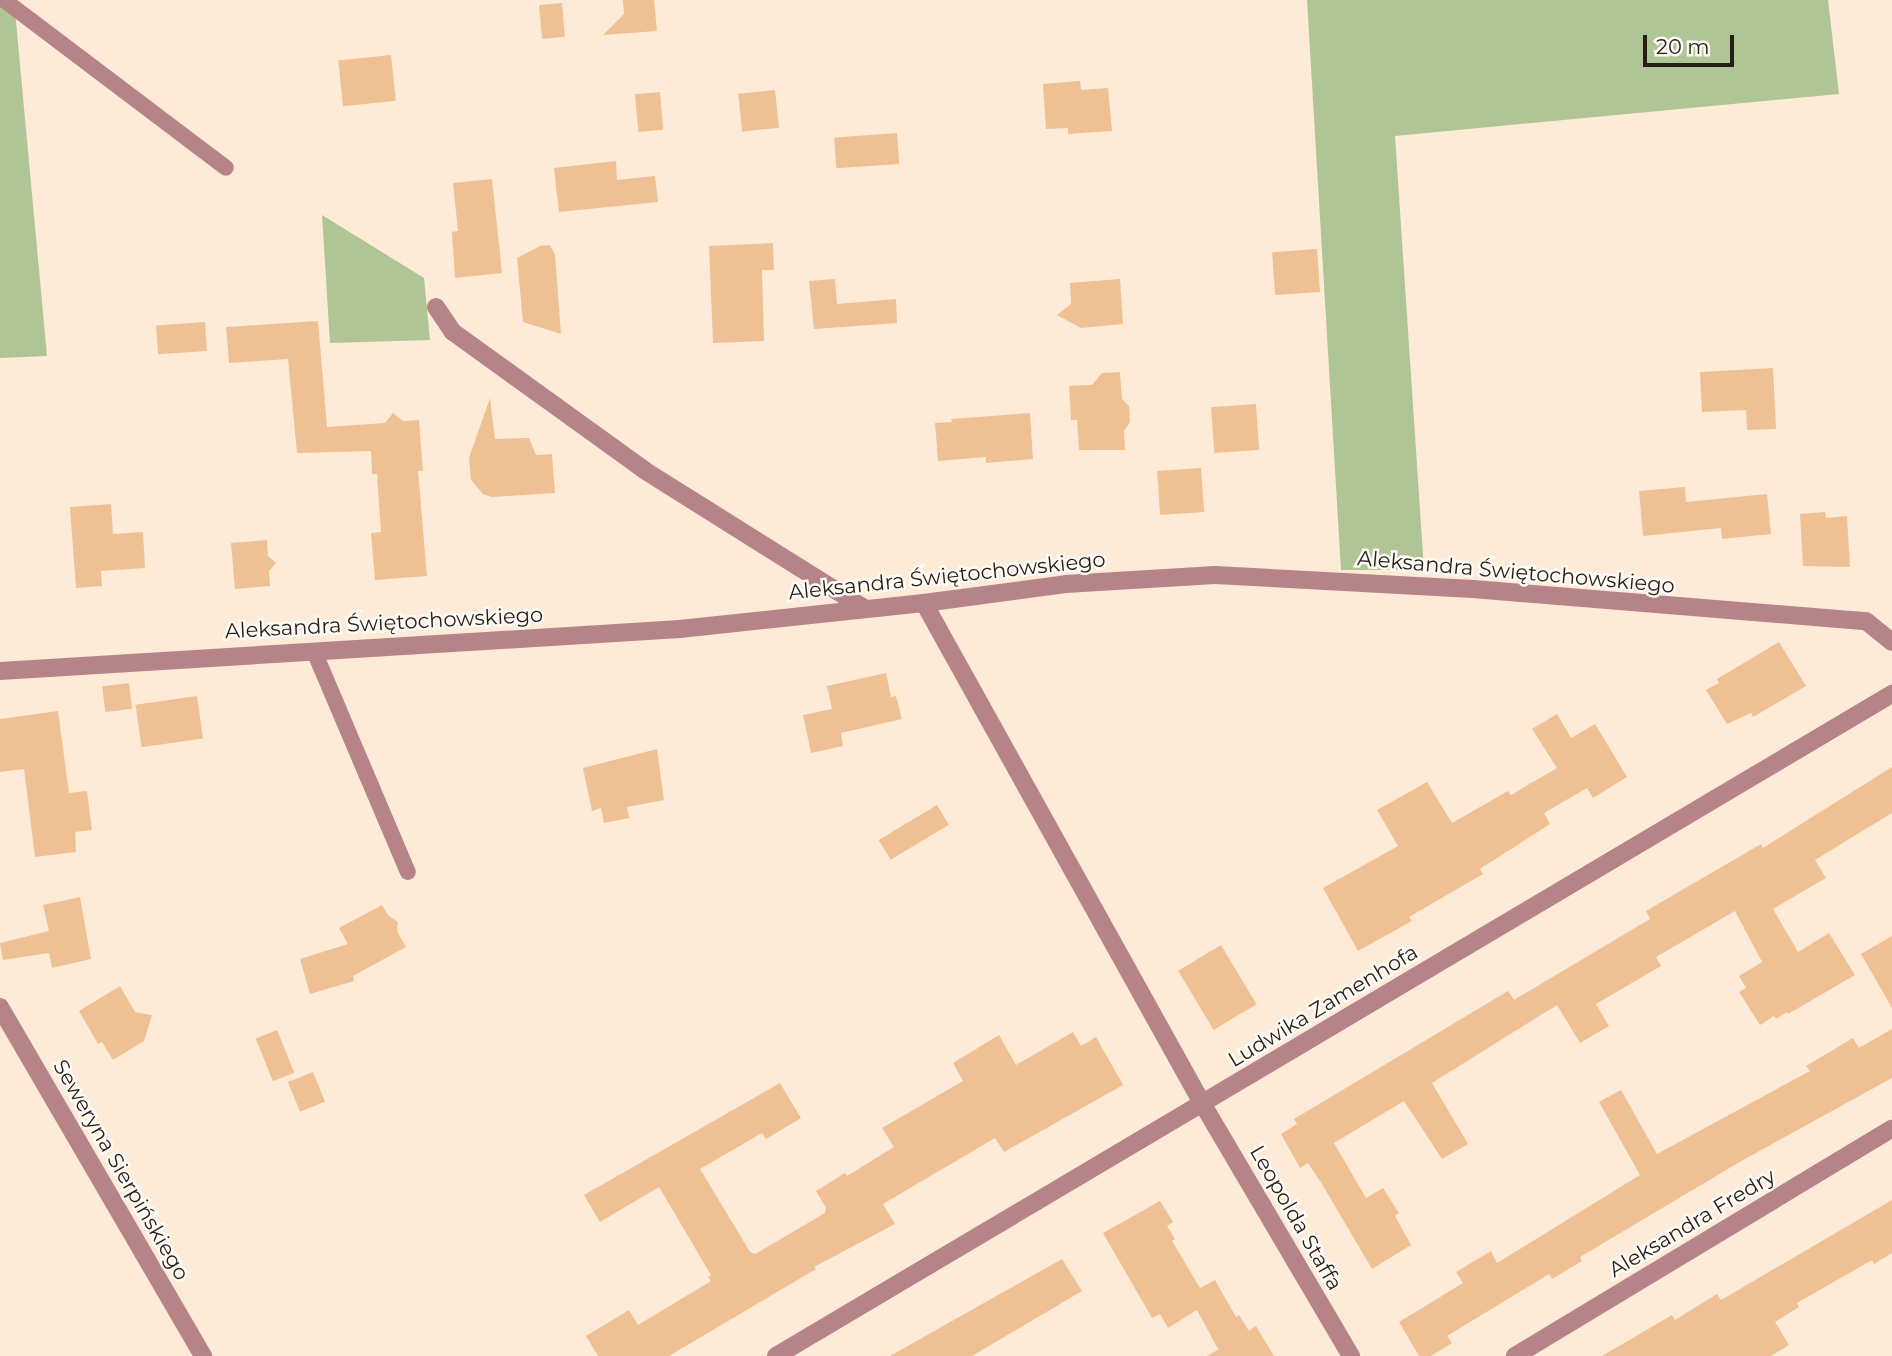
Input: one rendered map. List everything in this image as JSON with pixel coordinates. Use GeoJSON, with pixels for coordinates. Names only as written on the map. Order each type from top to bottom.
{"type":"FeatureCollection","features":[{"type":"Feature","properties":{"kind":"street"},"geometry":{"type":"LineString","coordinates":[[436,307],[453,332],[643,470],[864,608]]}},
{"type":"Feature","properties":{"kind":"street","name":"Aleksandra Świętochowskiego"},"geometry":{"type":"LineString","coordinates":[[0,671],[680,629],[924,603],[1066,584],[1215,575],[1473,589],[1866,621],[1892,642]]}},
{"type":"Feature","properties":{"kind":"street","name":"Leopolda Staffa"},"geometry":{"type":"LineString","coordinates":[[924,603],[1202,1103],[1351,1356]]}},
{"type":"Feature","properties":{"kind":"street","name":"Ludwika Zamenhofa"},"geometry":{"type":"LineString","coordinates":[[776,1356],[1892,694]]}},
{"type":"Feature","properties":{"kind":"street","name":"Seweryna Sierpińskiego"},"geometry":{"type":"LineString","coordinates":[[0,1007],[204,1356]]}},
{"type":"Feature","properties":{"kind":"street","name":"Aleksandra Fredry"},"geometry":{"type":"LineString","coordinates":[[1515,1356],[1892,1129]]}},
{"type":"Feature","properties":{"kind":"lane"},"geometry":{"type":"LineString","coordinates":[[4,0],[226,168]]}},
{"type":"Feature","properties":{"kind":"lane"},"geometry":{"type":"LineString","coordinates":[[314,650],[408,872]]}},
{"type":"Feature","properties":{"kind":"green space"},"geometry":{"type":"Polygon","coordinates":[[[0,0],[14,0],[47,356],[0,358],[0,0]]]}},
{"type":"Feature","properties":{"kind":"green space"},"geometry":{"type":"Polygon","coordinates":[[[1307,0],[1828,0],[1839,94],[1395,136],[1424,570],[1341,570],[1307,0]]]}},
{"type":"Feature","properties":{"kind":"green space"},"geometry":{"type":"Polygon","coordinates":[[[322,215],[424,278],[430,340],[330,343],[322,215]]]}},
{"type":"Feature","properties":{"kind":"building"},"geometry":{"type":"Polygon","coordinates":[[[623,0],[654,0],[657,31],[603,35],[624,14],[623,0]]]}},
{"type":"Feature","properties":{"kind":"building"},"geometry":{"type":"Polygon","coordinates":[[[562,3],[565,37],[542,39],[539,5],[562,3]]]}},
{"type":"Feature","properties":{"kind":"building"},"geometry":{"type":"Polygon","coordinates":[[[391,55],[396,101],[343,106],[338,61],[391,55]]]}},
{"type":"Feature","properties":{"kind":"building"},"geometry":{"type":"Polygon","coordinates":[[[1080,81],[1081,90],[1108,88],[1112,131],[1068,134],[1068,128],[1046,129],[1043,84],[1080,81]]]}},
{"type":"Feature","properties":{"kind":"building"},"geometry":{"type":"Polygon","coordinates":[[[775,90],[779,128],[742,132],[738,94],[775,90]]]}},
{"type":"Feature","properties":{"kind":"building"},"geometry":{"type":"Polygon","coordinates":[[[660,92],[663,130],[638,132],[635,94],[660,92]]]}},
{"type":"Feature","properties":{"kind":"building"},"geometry":{"type":"Polygon","coordinates":[[[897,133],[899,164],[836,168],[834,137],[897,133]]]}},
{"type":"Feature","properties":{"kind":"building"},"geometry":{"type":"Polygon","coordinates":[[[616,161],[617,180],[655,176],[658,202],[559,212],[554,168],[616,161]]]}},
{"type":"Feature","properties":{"kind":"building"},"geometry":{"type":"Polygon","coordinates":[[[492,179],[502,273],[455,278],[452,232],[458,231],[453,183],[492,179]]]}},
{"type":"Feature","properties":{"kind":"building"},"geometry":{"type":"Polygon","coordinates":[[[773,243],[774,270],[762,270],[764,341],[713,343],[709,246],[773,243]]]}},
{"type":"Feature","properties":{"kind":"building"},"geometry":{"type":"Polygon","coordinates":[[[550,245],[555,255],[561,334],[523,322],[517,258],[540,246],[550,245]]]}},
{"type":"Feature","properties":{"kind":"building"},"geometry":{"type":"Polygon","coordinates":[[[1317,249],[1320,292],[1275,295],[1272,252],[1317,249]]]}},
{"type":"Feature","properties":{"kind":"building"},"geometry":{"type":"Polygon","coordinates":[[[835,279],[837,304],[896,299],[897,323],[814,329],[809,281],[835,279]]]}},
{"type":"Feature","properties":{"kind":"building"},"geometry":{"type":"Polygon","coordinates":[[[1120,279],[1123,324],[1081,328],[1057,315],[1071,304],[1070,283],[1120,279]]]}},
{"type":"Feature","properties":{"kind":"building"},"geometry":{"type":"Polygon","coordinates":[[[318,321],[327,427],[385,423],[393,413],[403,421],[419,420],[423,471],[418,471],[427,576],[375,580],[371,533],[381,532],[377,474],[372,474],[371,451],[297,453],[288,359],[229,363],[226,327],[318,321]]]}},
{"type":"Feature","properties":{"kind":"building"},"geometry":{"type":"Polygon","coordinates":[[[205,322],[207,351],[158,354],[156,325],[205,322]]]}},
{"type":"Feature","properties":{"kind":"building"},"geometry":{"type":"Polygon","coordinates":[[[1773,368],[1776,429],[1747,430],[1746,410],[1702,412],[1700,372],[1773,368]]]}},
{"type":"Feature","properties":{"kind":"building"},"geometry":{"type":"Polygon","coordinates":[[[1120,372],[1122,399],[1129,406],[1130,422],[1124,431],[1125,450],[1079,450],[1077,420],[1071,420],[1069,386],[1092,385],[1102,373],[1120,372]]]}},
{"type":"Feature","properties":{"kind":"building"},"geometry":{"type":"Polygon","coordinates":[[[490,398],[495,439],[529,438],[536,455],[552,454],[555,493],[492,497],[483,494],[471,480],[469,458],[490,398]]]}},
{"type":"Feature","properties":{"kind":"building"},"geometry":{"type":"Polygon","coordinates":[[[1256,404],[1259,450],[1214,453],[1211,407],[1256,404]]]}},
{"type":"Feature","properties":{"kind":"building"},"geometry":{"type":"Polygon","coordinates":[[[1030,413],[1033,459],[986,463],[986,457],[938,461],[935,423],[952,422],[951,419],[1030,413]]]}},
{"type":"Feature","properties":{"kind":"building"},"geometry":{"type":"Polygon","coordinates":[[[1201,468],[1204,512],[1160,515],[1157,471],[1201,468]]]}},
{"type":"Feature","properties":{"kind":"building"},"geometry":{"type":"Polygon","coordinates":[[[1685,487],[1686,502],[1767,494],[1771,534],[1722,539],[1721,528],[1643,536],[1639,491],[1685,487]]]}},
{"type":"Feature","properties":{"kind":"building"},"geometry":{"type":"Polygon","coordinates":[[[111,504],[113,534],[143,532],[145,568],[101,571],[102,586],[76,588],[70,507],[111,504]]]}},
{"type":"Feature","properties":{"kind":"building"},"geometry":{"type":"Polygon","coordinates":[[[1825,512],[1826,518],[1847,516],[1850,567],[1803,566],[1800,514],[1825,512]]]}},
{"type":"Feature","properties":{"kind":"building"},"geometry":{"type":"Polygon","coordinates":[[[267,540],[268,556],[276,563],[269,571],[270,586],[235,589],[231,543],[267,540]]]}},
{"type":"Feature","properties":{"kind":"building"},"geometry":{"type":"Polygon","coordinates":[[[1779,642],[1806,686],[1753,717],[1751,713],[1727,724],[1706,690],[1719,683],[1717,679],[1779,642]]]}},
{"type":"Feature","properties":{"kind":"building"},"geometry":{"type":"Polygon","coordinates":[[[886,673],[891,697],[896,696],[902,719],[841,733],[843,746],[811,753],[803,715],[832,709],[827,686],[886,673]]]}},
{"type":"Feature","properties":{"kind":"building"},"geometry":{"type":"Polygon","coordinates":[[[129,683],[132,709],[105,712],[102,686],[129,683]]]}},
{"type":"Feature","properties":{"kind":"building"},"geometry":{"type":"Polygon","coordinates":[[[197,696],[203,739],[142,747],[136,705],[197,696]]]}},
{"type":"Feature","properties":{"kind":"building"},"geometry":{"type":"Polygon","coordinates":[[[58,711],[69,793],[87,791],[92,830],[75,832],[76,852],[35,857],[24,769],[0,772],[0,719],[58,711]]]}},
{"type":"Feature","properties":{"kind":"building"},"geometry":{"type":"Polygon","coordinates":[[[1557,714],[1571,738],[1595,724],[1627,777],[1593,798],[1587,788],[1544,813],[1550,824],[1480,869],[1483,874],[1409,917],[1412,921],[1358,951],[1323,888],[1398,846],[1377,810],[1427,782],[1452,823],[1508,791],[1511,795],[1557,768],[1532,729],[1557,714]]]}},
{"type":"Feature","properties":{"kind":"building"},"geometry":{"type":"Polygon","coordinates":[[[657,749],[664,800],[627,807],[629,818],[604,823],[601,808],[592,811],[583,768],[657,749]]]}},
{"type":"Feature","properties":{"kind":"building"},"geometry":{"type":"Polygon","coordinates":[[[1892,767],[1892,813],[1815,860],[1826,878],[1773,909],[1798,952],[1829,933],[1855,975],[1788,1014],[1787,1012],[1776,1019],[1774,1016],[1760,1025],[1739,992],[1746,988],[1739,976],[1762,962],[1735,911],[1656,957],[1661,966],[1596,1004],[1609,1026],[1580,1043],[1557,1005],[1432,1083],[1468,1144],[1442,1159],[1404,1101],[1334,1143],[1366,1198],[1383,1188],[1399,1213],[1395,1216],[1411,1245],[1372,1269],[1308,1163],[1300,1168],[1281,1134],[1297,1124],[1294,1119],[1508,991],[1514,1000],[1650,919],[1646,911],[1761,844],[1763,848],[1892,767]]]}},
{"type":"Feature","properties":{"kind":"building"},"geometry":{"type":"Polygon","coordinates":[[[937,805],[949,825],[891,860],[879,840],[937,805]]]}},
{"type":"Feature","properties":{"kind":"building"},"geometry":{"type":"Polygon","coordinates":[[[80,897],[91,959],[52,968],[49,953],[3,960],[0,943],[49,931],[43,905],[80,897]]]}},
{"type":"Feature","properties":{"kind":"building"},"geometry":{"type":"Polygon","coordinates":[[[382,905],[388,915],[398,922],[397,931],[406,947],[353,976],[354,981],[310,994],[300,959],[348,944],[339,928],[382,905]]]}},
{"type":"Feature","properties":{"kind":"building"},"geometry":{"type":"Polygon","coordinates":[[[1892,936],[1892,1008],[1861,954],[1892,936]]]}},
{"type":"Feature","properties":{"kind":"building"},"geometry":{"type":"Polygon","coordinates":[[[1221,945],[1257,1004],[1214,1030],[1178,971],[1221,945]]]}},
{"type":"Feature","properties":{"kind":"building"},"geometry":{"type":"Polygon","coordinates":[[[120,986],[135,1012],[152,1015],[144,1041],[113,1060],[102,1042],[98,1044],[79,1011],[120,986]]]}},
{"type":"Feature","properties":{"kind":"building"},"geometry":{"type":"Polygon","coordinates":[[[1892,1029],[1892,1078],[1743,1160],[1580,1257],[1582,1261],[1552,1279],[1549,1274],[1447,1336],[1452,1343],[1431,1356],[1419,1356],[1399,1322],[1463,1283],[1456,1272],[1491,1251],[1497,1263],[1640,1175],[1599,1102],[1621,1090],[1657,1154],[1810,1071],[1806,1066],[1853,1038],[1859,1048],[1892,1029]]]}},
{"type":"Feature","properties":{"kind":"building"},"geometry":{"type":"Polygon","coordinates":[[[277,1030],[294,1073],[273,1081],[256,1039],[277,1030]]]}},
{"type":"Feature","properties":{"kind":"building"},"geometry":{"type":"Polygon","coordinates":[[[1073,1032],[1081,1046],[1096,1037],[1123,1085],[1004,1152],[995,1138],[883,1204],[895,1224],[814,1267],[816,1269],[669,1356],[598,1356],[586,1336],[629,1310],[638,1325],[711,1281],[708,1277],[711,1275],[659,1187],[600,1222],[584,1195],[780,1083],[801,1118],[766,1139],[762,1133],[700,1169],[750,1252],[755,1254],[825,1213],[826,1208],[816,1191],[845,1173],[847,1176],[894,1147],[882,1128],[963,1081],[953,1063],[999,1035],[1016,1065],[1073,1032]]]}},
{"type":"Feature","properties":{"kind":"building"},"geometry":{"type":"Polygon","coordinates":[[[313,1072],[325,1102],[300,1112],[288,1082],[313,1072]]]}},
{"type":"Feature","properties":{"kind":"building"},"geometry":{"type":"Polygon","coordinates":[[[1892,1200],[1892,1253],[1874,1264],[1872,1260],[1797,1303],[1799,1307],[1775,1322],[1789,1345],[1771,1356],[1602,1356],[1672,1315],[1675,1320],[1717,1294],[1721,1300],[1892,1200]]]}},
{"type":"Feature","properties":{"kind":"building"},"geometry":{"type":"Polygon","coordinates":[[[1160,1201],[1173,1222],[1167,1226],[1175,1239],[1172,1241],[1200,1288],[1215,1280],[1236,1317],[1239,1315],[1249,1331],[1256,1326],[1274,1356],[1207,1356],[1221,1348],[1218,1349],[1197,1310],[1168,1328],[1160,1314],[1152,1318],[1103,1233],[1160,1201]]]}},
{"type":"Feature","properties":{"kind":"building"},"geometry":{"type":"Polygon","coordinates":[[[1062,1259],[1082,1291],[972,1356],[890,1356],[1062,1259]]]}}]}
